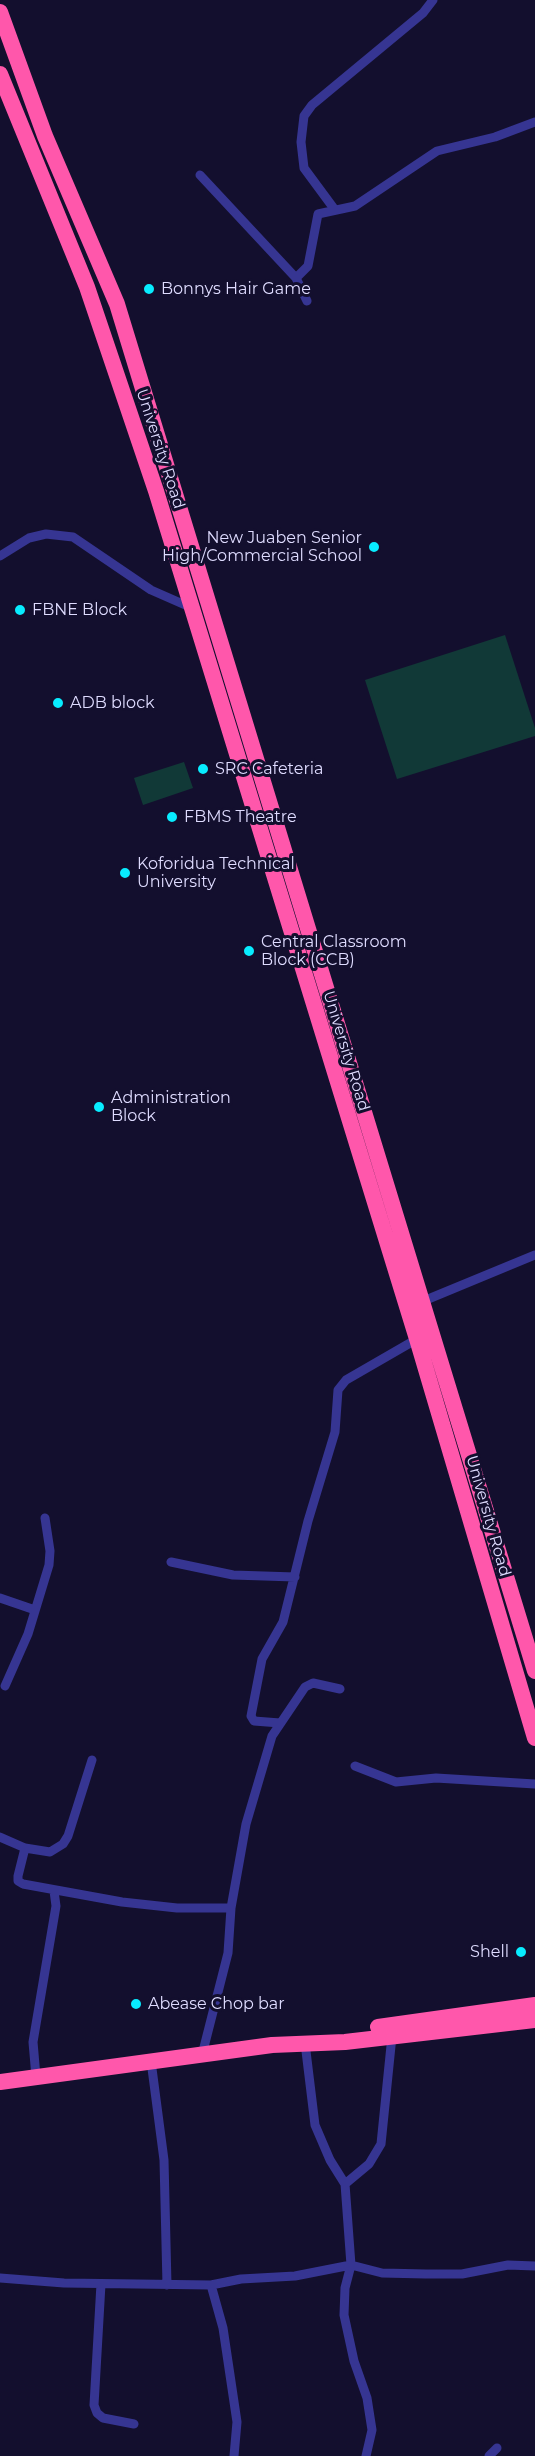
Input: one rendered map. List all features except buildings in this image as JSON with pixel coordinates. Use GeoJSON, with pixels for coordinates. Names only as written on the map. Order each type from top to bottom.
{"type":"FeatureCollection","features":[{"type":"Feature","properties":{"kind":"highway","name":"University Road"},"geometry":{"type":"LineString","coordinates":[[0,12],[45,136],[117,304],[535,1671]]}},
{"type":"Feature","properties":{"kind":"highway","name":"University Road"},"geometry":{"type":"LineString","coordinates":[[0,74],[87,287],[156,491],[417,1338],[535,1738]]}},
{"type":"Feature","properties":{"kind":"highway"},"geometry":{"type":"LineString","coordinates":[[307,2042],[341,2032],[535,2005]]}},
{"type":"Feature","properties":{"kind":"highway"},"geometry":{"type":"LineString","coordinates":[[0,2082],[307,2042],[345,2042],[535,2020]]}},
{"type":"Feature","properties":{"kind":"street"},"geometry":{"type":"LineString","coordinates":[[335,210],[304,168],[301,142],[304,116],[312,105],[423,13],[433,0]]}},
{"type":"Feature","properties":{"kind":"street"},"geometry":{"type":"LineString","coordinates":[[296,278],[308,266],[318,214],[355,206],[437,151],[495,137],[535,123]]}},
{"type":"Feature","properties":{"kind":"street"},"geometry":{"type":"LineString","coordinates":[[200,175],[296,278],[308,301]]}},
{"type":"Feature","properties":{"kind":"street"},"geometry":{"type":"LineString","coordinates":[[0,556],[28,538],[46,534],[73,537],[151,590],[211,614]]}},
{"type":"Feature","properties":{"kind":"street"},"geometry":{"type":"LineString","coordinates":[[421,1302],[535,1255]]}},
{"type":"Feature","properties":{"kind":"street"},"geometry":{"type":"LineString","coordinates":[[280,1723],[254,1721],[251,1716],[262,1659],[283,1622],[335,1432],[341,1383],[417,1338]]}},
{"type":"Feature","properties":{"kind":"street"},"geometry":{"type":"LineString","coordinates":[[5,1686],[35,1610],[50,1558],[45,1518]]}},
{"type":"Feature","properties":{"kind":"street"},"geometry":{"type":"LineString","coordinates":[[171,1562],[233,1575],[295,1577]]}},
{"type":"Feature","properties":{"kind":"street"},"geometry":{"type":"LineString","coordinates":[[0,1598],[35,1610]]}},
{"type":"Feature","properties":{"kind":"street"},"geometry":{"type":"LineString","coordinates":[[202,2055],[228,1953],[231,1908],[246,1824],[272,1736],[305,1687],[313,1683],[340,1689]]}},
{"type":"Feature","properties":{"kind":"street"},"geometry":{"type":"LineString","coordinates":[[0,1837],[25,1848],[51,1852],[63,1844],[68,1836],[92,1760]]}},
{"type":"Feature","properties":{"kind":"street"},"geometry":{"type":"LineString","coordinates":[[355,1766],[396,1782],[436,1778],[535,1784]]}},
{"type":"Feature","properties":{"kind":"street"},"geometry":{"type":"LineString","coordinates":[[25,1848],[18,1881],[54,1891],[177,1908],[231,1908]]}},
{"type":"Feature","properties":{"kind":"street"},"geometry":{"type":"LineString","coordinates":[[36,2077],[33,2042],[56,1906],[54,1891]]}},
{"type":"Feature","properties":{"kind":"street"},"geometry":{"type":"LineString","coordinates":[[345,2184],[369,2164],[381,2144],[392,2036]]}},
{"type":"Feature","properties":{"kind":"street"},"geometry":{"type":"LineString","coordinates":[[307,2042],[315,2125],[330,2160],[345,2184],[351,2265],[345,2288],[344,2315],[354,2361],[367,2398],[372,2430],[366,2456]]}},
{"type":"Feature","properties":{"kind":"street"},"geometry":{"type":"LineString","coordinates":[[151,2061],[164,2160],[168,2285]]}},
{"type":"Feature","properties":{"kind":"street"},"geometry":{"type":"LineString","coordinates":[[0,2278],[168,2285],[211,2284],[241,2279],[295,2276],[351,2265],[382,2273],[426,2274],[462,2274],[508,2265],[535,2266]]}},
{"type":"Feature","properties":{"kind":"street"},"geometry":{"type":"LineString","coordinates":[[102,2284],[94,2405],[97,2413],[103,2418],[134,2424]]}},
{"type":"Feature","properties":{"kind":"street"},"geometry":{"type":"LineString","coordinates":[[211,2284],[223,2328],[237,2422],[234,2456]]}},
{"type":"Feature","properties":{"kind":"street"},"geometry":{"type":"LineString","coordinates":[[489,2456],[497,2448]]}},
{"type":"Feature","properties":{"kind":"green space"},"geometry":{"type":"Polygon","coordinates":[[[505,635],[535,728],[535,736],[397,779],[365,680],[505,635]]]}},
{"type":"Feature","properties":{"kind":"green space"},"geometry":{"type":"Polygon","coordinates":[[[184,762],[193,788],[143,805],[134,778],[184,762]]]}},
{"type":"Feature","properties":{"kind":"place","name":"Bonnys Hair Game"},"geometry":{"type":"Point","coordinates":[149,289]}},
{"type":"Feature","properties":{"kind":"place","name":"New Juaben Senior High/Commercial School"},"geometry":{"type":"Point","coordinates":[374,547]}},
{"type":"Feature","properties":{"kind":"place","name":"FBNE Block"},"geometry":{"type":"Point","coordinates":[20,610]}},
{"type":"Feature","properties":{"kind":"place","name":"ADB block"},"geometry":{"type":"Point","coordinates":[58,703]}},
{"type":"Feature","properties":{"kind":"place","name":"SRC Cafeteria"},"geometry":{"type":"Point","coordinates":[203,769]}},
{"type":"Feature","properties":{"kind":"place","name":"FBMS Theatre"},"geometry":{"type":"Point","coordinates":[172,817]}},
{"type":"Feature","properties":{"kind":"place","name":"Koforidua Technical University"},"geometry":{"type":"Point","coordinates":[125,873]}},
{"type":"Feature","properties":{"kind":"place","name":"Central Classroom Block (CCB)"},"geometry":{"type":"Point","coordinates":[249,951]}},
{"type":"Feature","properties":{"kind":"place","name":"Administration Block"},"geometry":{"type":"Point","coordinates":[99,1107]}},
{"type":"Feature","properties":{"kind":"place","name":"Shell"},"geometry":{"type":"Point","coordinates":[521,1952]}},
{"type":"Feature","properties":{"kind":"place","name":"Abease Chop bar"},"geometry":{"type":"Point","coordinates":[136,2004]}}]}
